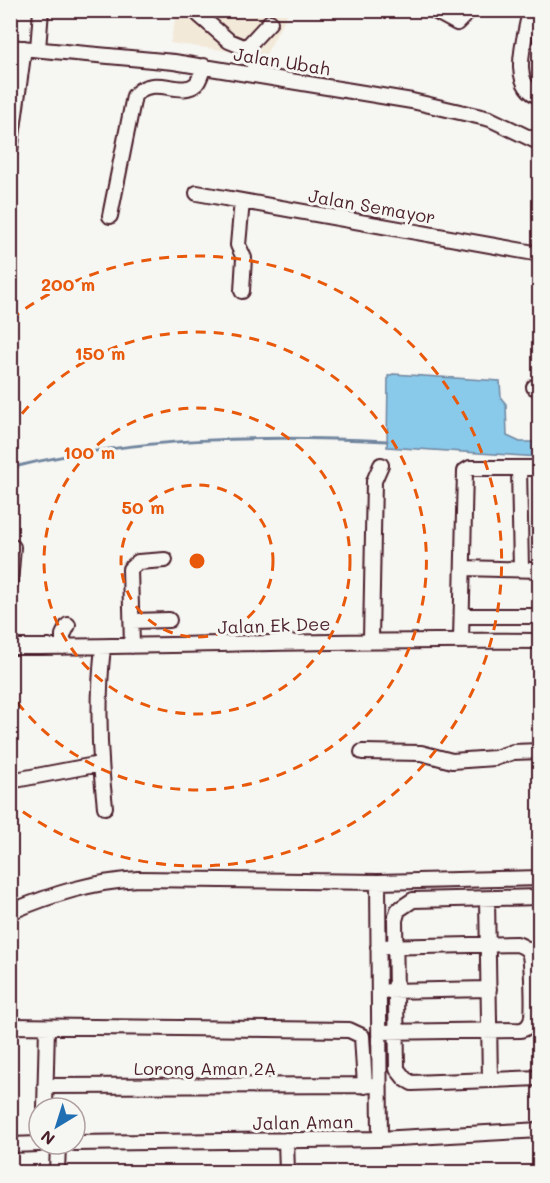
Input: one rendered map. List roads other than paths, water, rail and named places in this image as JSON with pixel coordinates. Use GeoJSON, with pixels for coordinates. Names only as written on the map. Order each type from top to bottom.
{"type":"FeatureCollection","features":[{"type":"Feature","properties":{"kind":"street"},"geometry":{"type":"LineString","coordinates":[[38,50],[41,10]]}},
{"type":"Feature","properties":{"kind":"street"},"geometry":{"type":"LineString","coordinates":[[433,10],[457,23],[471,10]]}},
{"type":"Feature","properties":{"kind":"street"},"geometry":{"type":"LineString","coordinates":[[530,10],[520,75],[528,90],[540,97]]}},
{"type":"Feature","properties":{"kind":"street"},"geometry":{"type":"LineString","coordinates":[[198,15],[229,41],[246,48],[259,75]]}},
{"type":"Feature","properties":{"kind":"street"},"geometry":{"type":"LineString","coordinates":[[246,48],[270,22]]}},
{"type":"Feature","properties":{"kind":"street"},"geometry":{"type":"LineString","coordinates":[[10,151],[17,47]]}},
{"type":"Feature","properties":{"kind":"street","name":"Jalan Ubah"},"geometry":{"type":"LineString","coordinates":[[17,47],[204,66],[464,111],[509,126],[540,143]]}},
{"type":"Feature","properties":{"kind":"street"},"geometry":{"type":"LineString","coordinates":[[110,216],[134,96],[140,88],[148,85],[189,88],[197,83],[204,66]]}},
{"type":"Feature","properties":{"kind":"street","name":"Jalan Semayor"},"geometry":{"type":"LineString","coordinates":[[197,193],[540,254]]}},
{"type":"Feature","properties":{"kind":"street"},"geometry":{"type":"LineString","coordinates":[[242,201],[238,245],[244,258],[242,291]]}},
{"type":"Feature","properties":{"kind":"street"},"geometry":{"type":"LineString","coordinates":[[372,639],[374,481],[381,465]]}},
{"type":"Feature","properties":{"kind":"street"},"geometry":{"type":"LineString","coordinates":[[461,640],[465,471],[470,468],[540,468]]}},
{"type":"Feature","properties":{"kind":"street"},"geometry":{"type":"LineString","coordinates":[[519,468],[521,569]]}},
{"type":"Feature","properties":{"kind":"street"},"geometry":{"type":"LineString","coordinates":[[10,584],[13,547]]}},
{"type":"Feature","properties":{"kind":"street"},"geometry":{"type":"LineString","coordinates":[[132,646],[132,564],[165,560]]}},
{"type":"Feature","properties":{"kind":"street"},"geometry":{"type":"LineString","coordinates":[[463,568],[540,570]]}},
{"type":"Feature","properties":{"kind":"street"},"geometry":{"type":"LineString","coordinates":[[462,616],[540,616]]}},
{"type":"Feature","properties":{"kind":"street"},"geometry":{"type":"LineString","coordinates":[[132,621],[170,620]]}},
{"type":"Feature","properties":{"kind":"street"},"geometry":{"type":"LineString","coordinates":[[63,647],[63,636],[68,626]]}},
{"type":"Feature","properties":{"kind":"street","name":"Jalan Ek Dee"},"geometry":{"type":"LineString","coordinates":[[10,647],[103,647],[372,639],[540,641]]}},
{"type":"Feature","properties":{"kind":"street"},"geometry":{"type":"LineString","coordinates":[[103,647],[99,698],[100,764],[105,807]]}},
{"type":"Feature","properties":{"kind":"street"},"geometry":{"type":"LineString","coordinates":[[362,752],[421,753],[452,761],[495,758],[513,752],[540,751]]}},
{"type":"Feature","properties":{"kind":"street"},"geometry":{"type":"LineString","coordinates":[[10,781],[100,764]]}},
{"type":"Feature","properties":{"kind":"street"},"geometry":{"type":"LineString","coordinates":[[10,912],[62,891],[105,881],[138,879],[378,882],[540,878]]}},
{"type":"Feature","properties":{"kind":"street"},"geometry":{"type":"LineString","coordinates":[[378,882],[380,1140]]}},
{"type":"Feature","properties":{"kind":"street"},"geometry":{"type":"LineString","coordinates":[[540,897],[413,900],[403,904],[395,920],[398,991],[397,1069],[405,1079],[412,1083],[540,1078]]}},
{"type":"Feature","properties":{"kind":"street"},"geometry":{"type":"LineString","coordinates":[[486,899],[490,1080]]}},
{"type":"Feature","properties":{"kind":"street"},"geometry":{"type":"LineString","coordinates":[[378,947],[517,944],[525,947],[530,954],[531,990],[531,1021],[526,1029],[379,1032]]}},
{"type":"Feature","properties":{"kind":"street"},"geometry":{"type":"LineString","coordinates":[[379,991],[489,989]]}},
{"type":"Feature","properties":{"kind":"street"},"geometry":{"type":"LineString","coordinates":[[10,1026],[349,1030],[362,1036],[365,1086]]}},
{"type":"Feature","properties":{"kind":"street"},"geometry":{"type":"LineString","coordinates":[[45,1096],[47,1027]]}},
{"type":"Feature","properties":{"kind":"street","name":"Lorong Aman 2A"},"geometry":{"type":"LineString","coordinates":[[45,1086],[365,1086],[380,1084]]}},
{"type":"Feature","properties":{"kind":"street","name":"Jalan Aman"},"geometry":{"type":"LineString","coordinates":[[87,1143],[380,1140],[537,1132]]}},
{"type":"Feature","properties":{"kind":"street"},"geometry":{"type":"LineString","coordinates":[[286,1140],[287,1173]]}},
{"type":"Feature","properties":{"kind":"street"},"geometry":{"type":"LineString","coordinates":[[10,1145],[27,1144]]}},
{"type":"Feature","properties":{"kind":"street"},"geometry":{"type":"LineString","coordinates":[[57,1173],[58,1156]]}},
{"type":"Feature","properties":{"kind":"water"},"geometry":{"type":"Polygon","coordinates":[[[393,374],[500,381],[501,398],[506,404],[507,436],[520,442],[539,442],[539,457],[387,447],[388,376],[393,374]]]}},
{"type":"Feature","properties":{"kind":"waterway"},"geometry":{"type":"LineString","coordinates":[[10,465],[18,466],[109,449],[201,440],[294,438],[387,441]]}}]}
